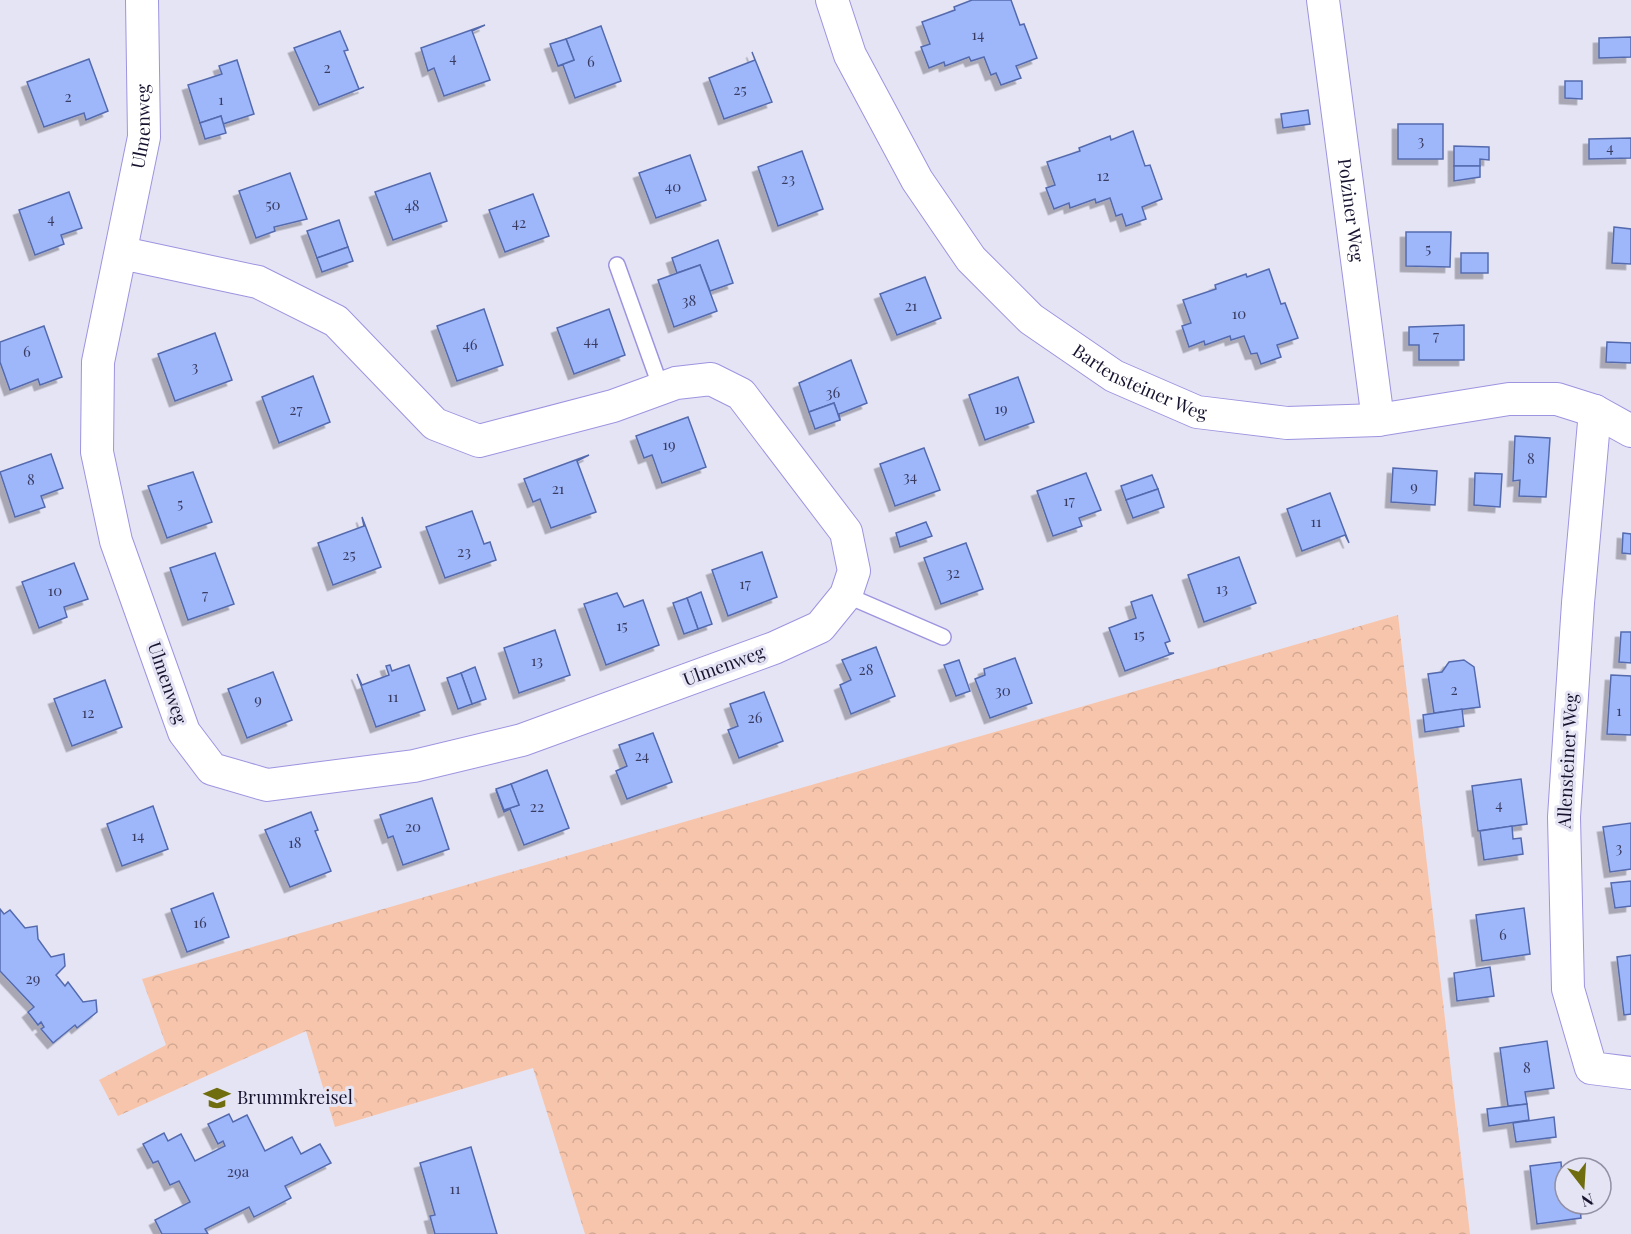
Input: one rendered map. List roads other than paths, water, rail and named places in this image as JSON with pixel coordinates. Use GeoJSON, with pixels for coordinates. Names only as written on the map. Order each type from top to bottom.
{"type":"FeatureCollection","features":[{"type":"Feature","properties":{"kind":"street","name":"Ulmenweg"},"geometry":{"type":"LineString","coordinates":[[122,253],[258,282],[336,321],[435,424],[479,441],[613,406],[676,383],[711,378],[741,394],[846,532],[854,571],[846,595],[820,627],[774,648],[522,740],[414,766],[267,785],[212,769],[184,732],[117,541],[97,452],[98,362],[144,137],[142,0]]}},
{"type":"Feature","properties":{"kind":"street","name":"Bartensteiner Weg"},"geometry":{"type":"LineString","coordinates":[[832,0],[849,55],[917,180],[971,259],[1031,320],[1114,376],[1197,412],[1287,423],[1378,420],[1509,399],[1557,399],[1595,411],[1631,431]]}},
{"type":"Feature","properties":{"kind":"street","name":"Polziner Weg"},"geometry":{"type":"LineString","coordinates":[[1323,0],[1378,420]]}},
{"type":"Feature","properties":{"kind":"street","name":"Allensteiner Weg"},"geometry":{"type":"LineString","coordinates":[[1595,411],[1578,603],[1564,817],[1568,989],[1591,1068],[1631,1073]]}},
{"type":"Feature","properties":{"kind":"lane"},"geometry":{"type":"LineString","coordinates":[[617,265],[661,388]]}},
{"type":"Feature","properties":{"kind":"lane"},"geometry":{"type":"LineString","coordinates":[[846,595],[943,637]]}},
{"type":"Feature","properties":{"kind":"place","name":"Brummkreisel"},"geometry":{"type":"Point","coordinates":[217,1098]}}]}
